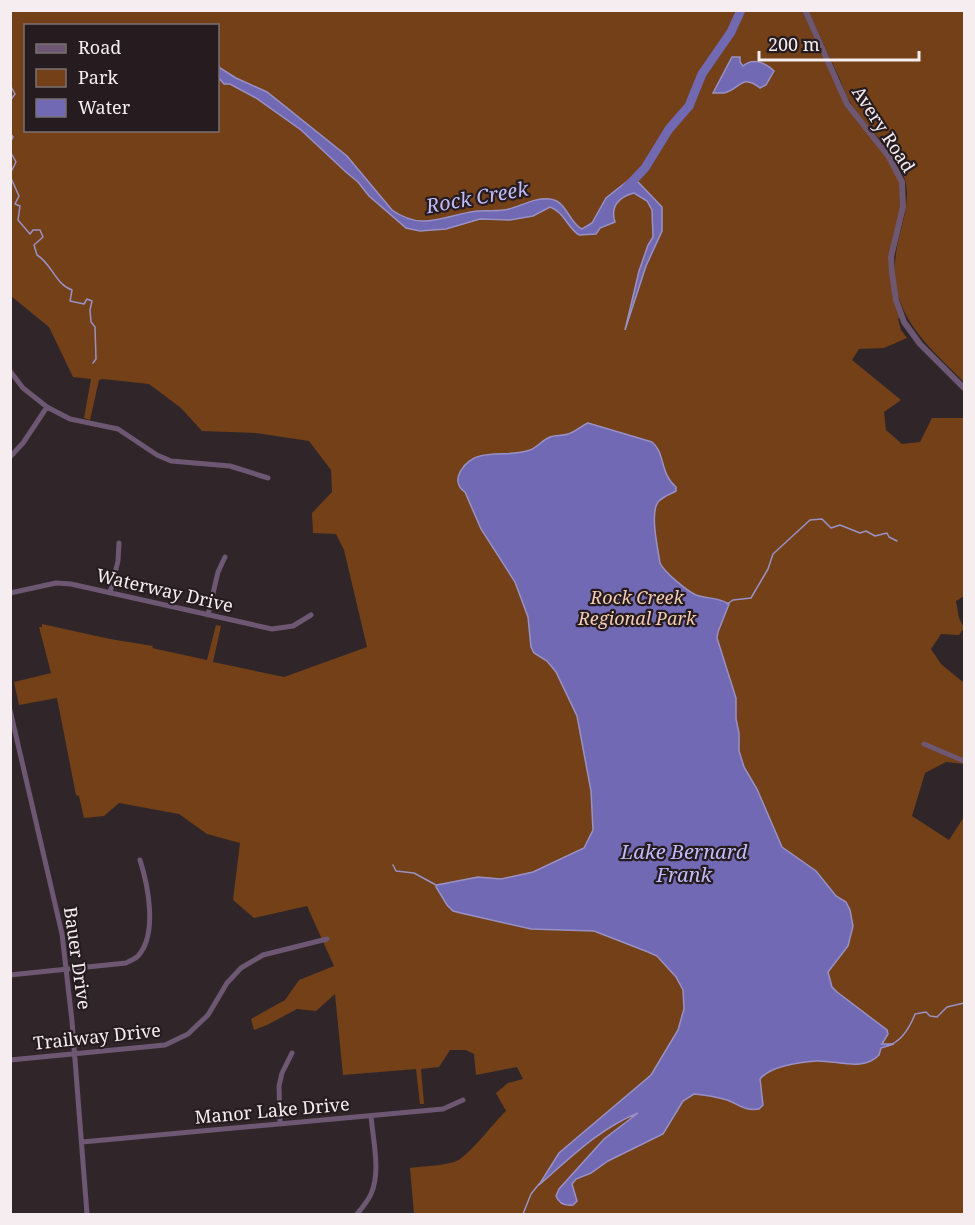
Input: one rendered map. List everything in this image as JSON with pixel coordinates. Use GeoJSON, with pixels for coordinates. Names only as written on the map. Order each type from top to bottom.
{"type":"FeatureCollection","features":[{"type":"Feature","properties":{"kind":"street","name":"Avery Road"},"geometry":{"type":"LineString","coordinates":[[804,10],[847,104],[889,157],[902,182],[903,207],[891,257],[896,300],[904,322],[920,344],[964,388]]}},
{"type":"Feature","properties":{"kind":"street"},"geometry":{"type":"LineString","coordinates":[[10,371],[23,388],[47,407],[70,419],[118,429],[157,455],[171,461],[230,466],[268,478]]}},
{"type":"Feature","properties":{"kind":"street"},"geometry":{"type":"LineString","coordinates":[[10,457],[47,407]]}},
{"type":"Feature","properties":{"kind":"street"},"geometry":{"type":"LineString","coordinates":[[110,593],[118,561],[119,543]]}},
{"type":"Feature","properties":{"kind":"street"},"geometry":{"type":"LineString","coordinates":[[208,615],[218,572],[225,557]]}},
{"type":"Feature","properties":{"kind":"street","name":"Waterway Drive"},"geometry":{"type":"LineString","coordinates":[[10,593],[56,583],[71,584],[272,629],[293,626],[311,615]]}},
{"type":"Feature","properties":{"kind":"street","name":"Bauer Drive"},"geometry":{"type":"LineString","coordinates":[[10,710],[62,934],[87,1215]]}},
{"type":"Feature","properties":{"kind":"street"},"geometry":{"type":"LineString","coordinates":[[924,744],[964,761]]}},
{"type":"Feature","properties":{"kind":"street"},"geometry":{"type":"LineString","coordinates":[[10,975],[126,963],[137,957],[145,945],[149,924],[146,880],[140,860]]}},
{"type":"Feature","properties":{"kind":"street","name":"Trailway Drive"},"geometry":{"type":"LineString","coordinates":[[10,1060],[156,1047],[178,1040],[208,1015],[228,982],[241,968],[263,955],[327,939]]}},
{"type":"Feature","properties":{"kind":"street"},"geometry":{"type":"LineString","coordinates":[[280,1123],[279,1086],[282,1073],[292,1053]]}},
{"type":"Feature","properties":{"kind":"street","name":"Manor Lake Drive"},"geometry":{"type":"LineString","coordinates":[[82,1142],[443,1109],[463,1100]]}},
{"type":"Feature","properties":{"kind":"street"},"geometry":{"type":"LineString","coordinates":[[357,1215],[371,1195],[374,1184],[371,1116]]}},
{"type":"Feature","properties":{"kind":"green space","name":"Rock Creek Regional Park"},"geometry":{"type":"Polygon","coordinates":[[[10,11],[802,11],[844,103],[888,159],[900,183],[902,204],[890,257],[900,317],[898,319],[901,330],[907,338],[884,348],[859,349],[852,360],[901,400],[884,412],[886,430],[902,444],[920,442],[932,418],[964,418],[964,596],[956,601],[959,618],[964,628],[959,635],[941,634],[931,649],[941,664],[964,683],[964,764],[946,762],[925,773],[912,816],[949,840],[964,817],[964,1214],[414,1214],[410,1168],[454,1162],[466,1154],[506,1111],[496,1093],[508,1083],[523,1079],[517,1067],[476,1075],[474,1054],[466,1050],[450,1050],[439,1067],[421,1069],[424,1104],[420,1104],[416,1069],[343,1075],[335,994],[316,1011],[297,1009],[254,1030],[251,1019],[285,1000],[299,980],[334,966],[307,906],[254,918],[233,900],[240,843],[207,834],[179,814],[119,803],[104,816],[84,818],[79,796],[76,795],[57,698],[19,705],[14,682],[51,673],[39,627],[42,627],[42,624],[153,646],[152,648],[207,660],[216,625],[221,626],[213,662],[284,677],[367,647],[344,550],[336,534],[313,533],[312,513],[332,492],[331,470],[309,441],[256,433],[202,431],[181,408],[149,384],[99,380],[90,420],[84,418],[91,379],[73,377],[49,327],[11,296],[10,11]]]}},
{"type":"Feature","properties":{"kind":"green space"},"geometry":{"type":"Polygon","coordinates":[[[808,11],[964,11],[964,382],[922,339],[902,307],[895,270],[907,197],[905,180],[888,149],[856,112],[848,99],[808,11]]]}},
{"type":"Feature","properties":{"kind":"water"},"geometry":{"type":"Polygon","coordinates":[[[732,57],[740,57],[743,66],[751,62],[759,62],[774,71],[766,85],[760,88],[745,82],[730,91],[713,93],[732,57]]]}},
{"type":"Feature","properties":{"kind":"water"},"geometry":{"type":"Polygon","coordinates":[[[219,66],[236,78],[267,92],[347,156],[392,210],[403,217],[414,220],[434,220],[477,211],[505,210],[534,200],[550,199],[560,204],[582,229],[592,223],[606,198],[630,179],[638,182],[662,207],[662,231],[646,266],[625,330],[639,271],[653,237],[652,210],[647,201],[634,193],[617,203],[614,211],[615,222],[600,228],[596,234],[579,235],[559,212],[550,207],[533,216],[510,220],[480,219],[446,229],[420,231],[406,228],[369,196],[358,182],[301,130],[256,98],[230,84],[224,84],[219,78],[219,66]]]}},
{"type":"Feature","properties":{"kind":"water","name":"Lake Bernard Frank"},"geometry":{"type":"Polygon","coordinates":[[[588,423],[652,442],[659,451],[667,476],[676,487],[676,491],[661,499],[656,506],[655,530],[660,563],[671,576],[692,593],[729,604],[717,638],[736,698],[739,751],[744,767],[757,789],[782,847],[816,871],[836,896],[846,902],[850,910],[853,926],[848,946],[828,972],[832,987],[887,1030],[888,1034],[882,1044],[894,1044],[881,1048],[879,1055],[865,1063],[816,1061],[794,1064],[771,1071],[760,1079],[763,1105],[759,1109],[746,1108],[727,1100],[694,1094],[683,1101],[663,1134],[576,1179],[572,1184],[577,1201],[570,1205],[563,1204],[557,1199],[559,1189],[604,1139],[638,1113],[598,1136],[539,1185],[559,1153],[651,1075],[678,1030],[684,1009],[683,990],[676,977],[657,956],[648,952],[594,931],[531,929],[453,911],[436,887],[478,877],[501,879],[533,872],[584,848],[593,830],[591,791],[577,716],[556,672],[547,661],[534,653],[531,647],[528,617],[515,582],[481,529],[465,492],[458,482],[460,471],[474,458],[530,450],[547,438],[566,435],[588,423]]]}},
{"type":"Feature","properties":{"kind":"waterway","name":"Rock Creek"},"geometry":{"type":"LineString","coordinates":[[626,188],[645,168],[669,129],[689,106],[702,74],[731,32],[741,10]]}},
{"type":"Feature","properties":{"kind":"waterway"},"geometry":{"type":"LineString","coordinates":[[10,85],[15,94],[10,101]]}},
{"type":"Feature","properties":{"kind":"waterway"},"geometry":{"type":"LineString","coordinates":[[10,133],[13,137],[10,143]]}},
{"type":"Feature","properties":{"kind":"waterway"},"geometry":{"type":"LineString","coordinates":[[10,151],[16,162],[10,174]]}},
{"type":"Feature","properties":{"kind":"waterway"},"geometry":{"type":"LineString","coordinates":[[10,176],[19,196],[15,204],[20,206],[18,220],[30,234],[33,230],[40,230],[43,237],[34,245],[37,255],[61,283],[72,290],[70,301],[84,304],[87,299],[92,301],[90,310],[91,322],[95,327],[96,359],[93,363]]}},
{"type":"Feature","properties":{"kind":"waterway"},"geometry":{"type":"LineString","coordinates":[[727,604],[733,600],[751,598],[768,569],[773,554],[810,520],[822,519],[831,528],[840,525],[860,533],[866,531],[875,536],[887,533],[889,537],[897,541]]}},
{"type":"Feature","properties":{"kind":"waterway"},"geometry":{"type":"LineString","coordinates":[[393,865],[396,871],[414,873],[436,885]]}},
{"type":"Feature","properties":{"kind":"waterway"},"geometry":{"type":"LineString","coordinates":[[887,1046],[897,1041],[915,1014],[926,1012],[930,1016],[937,1017],[947,1007],[964,1003]]}},
{"type":"Feature","properties":{"kind":"waterway"},"geometry":{"type":"LineString","coordinates":[[523,1214],[531,1194],[539,1184]]}},
{"type":"Feature","properties":{"kind":"waterway"},"geometry":{"type":"LineString","coordinates":[[696,1214],[706,1214]]}}]}
